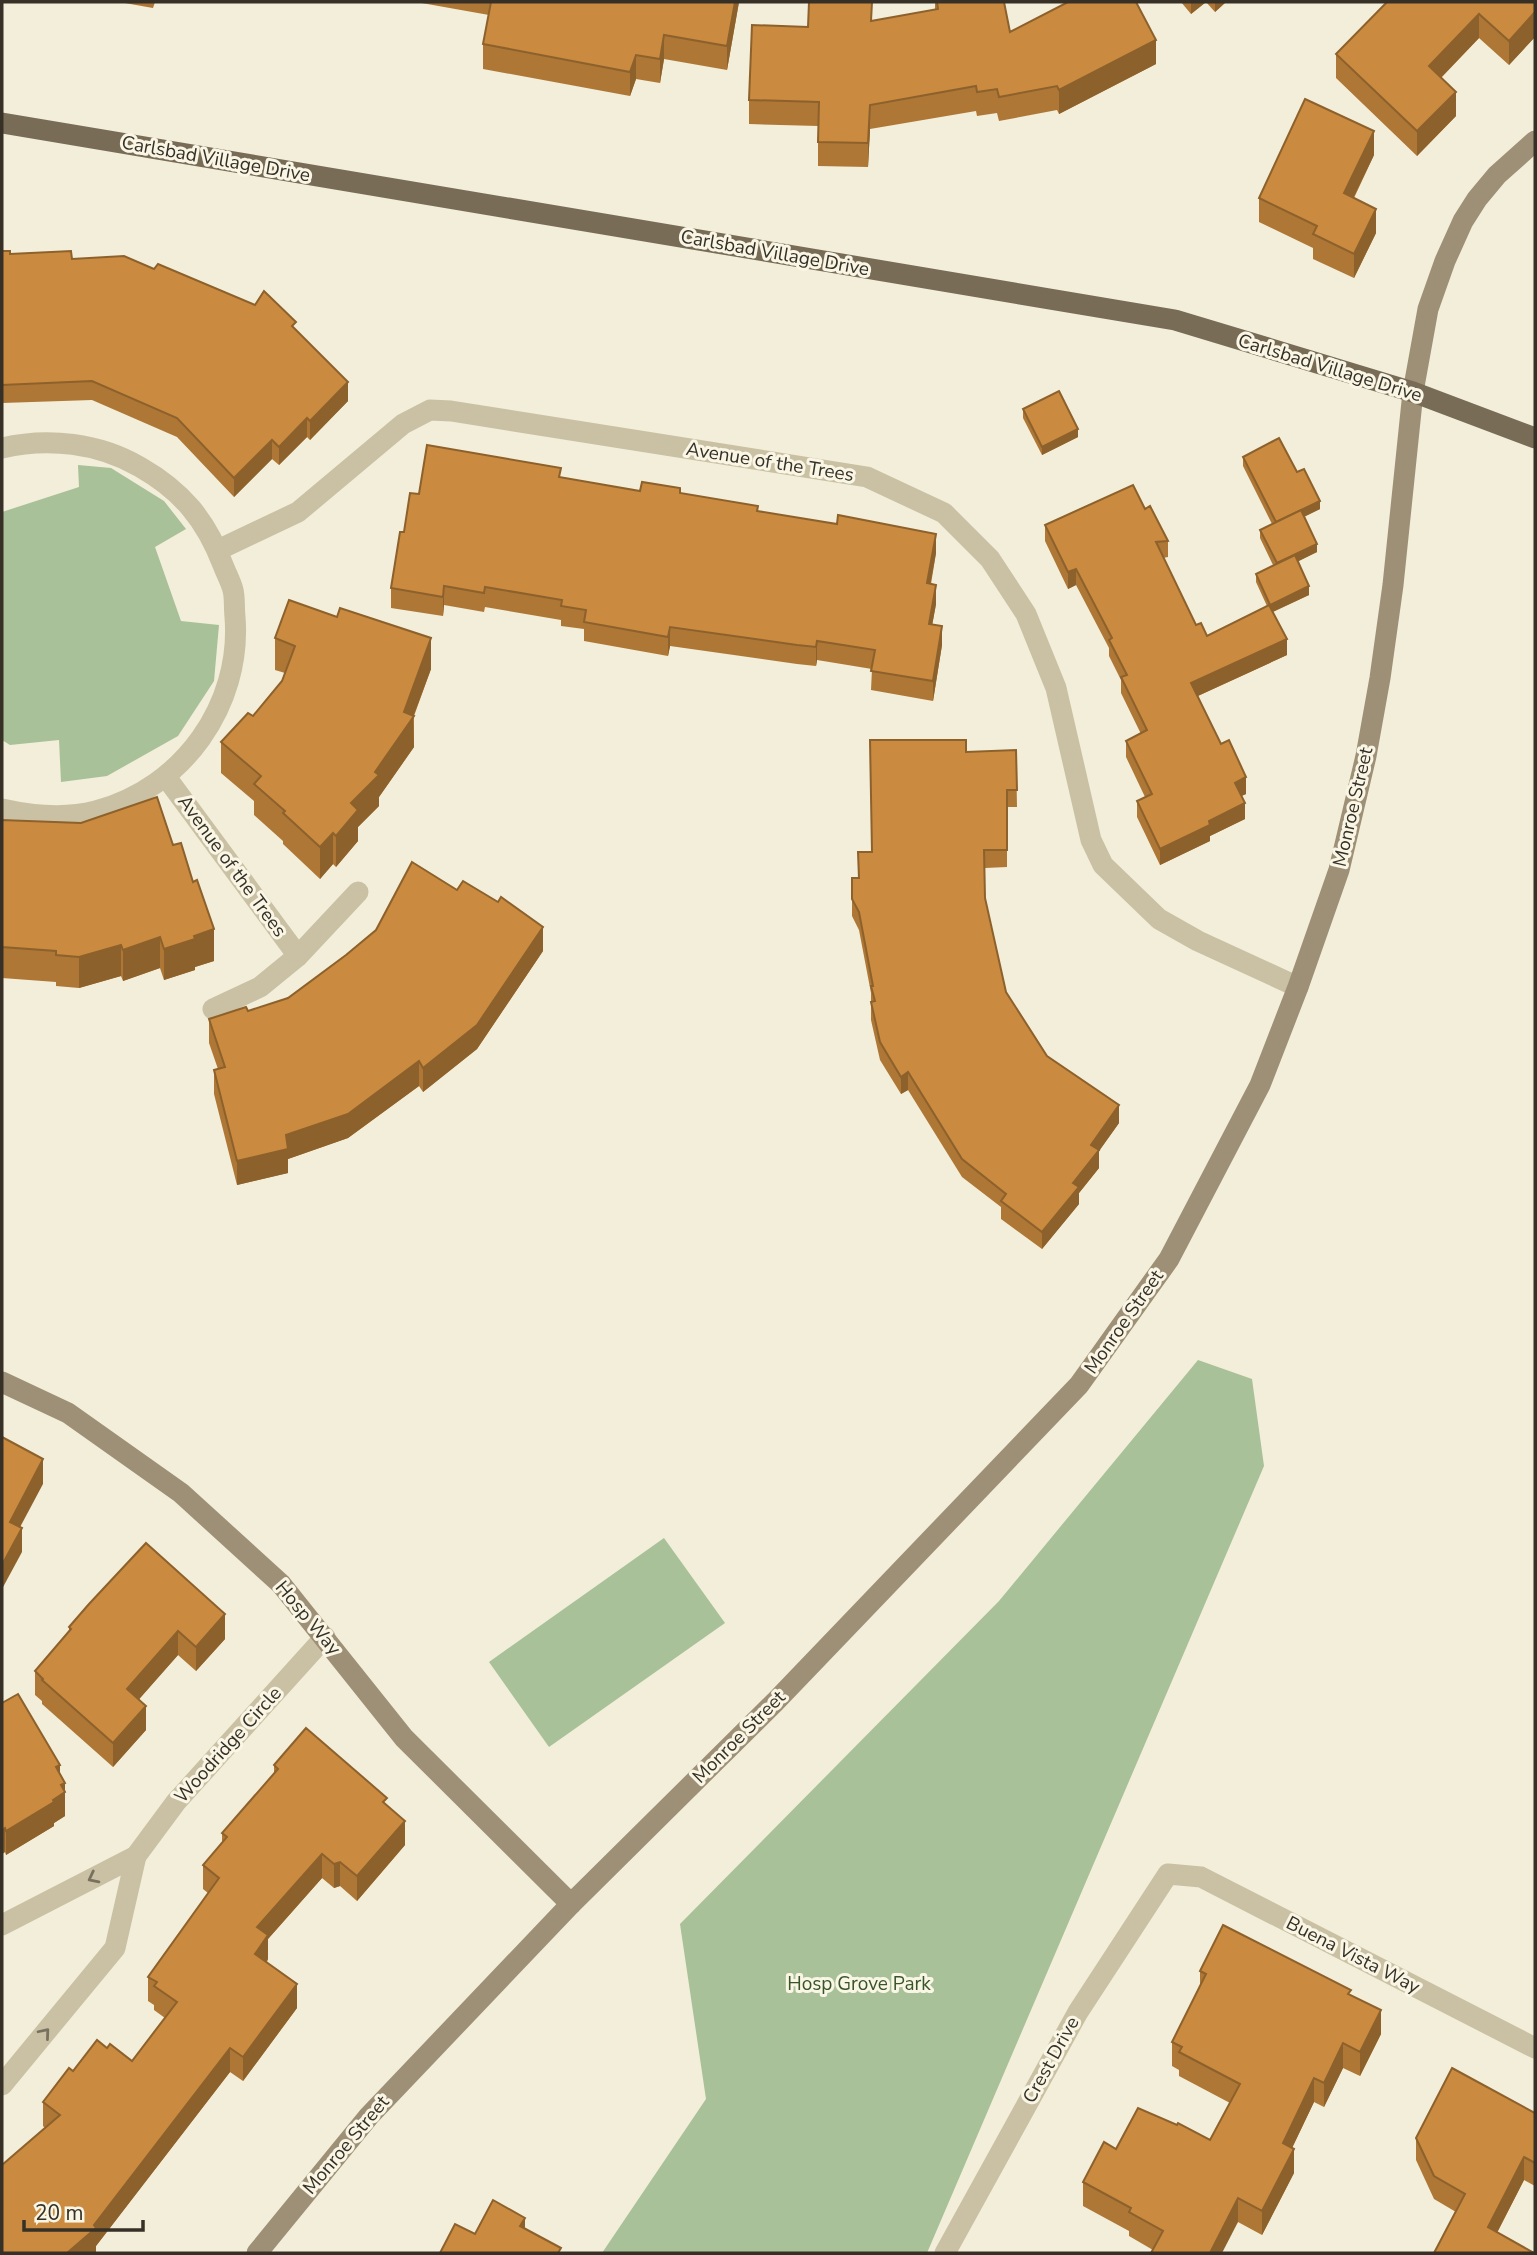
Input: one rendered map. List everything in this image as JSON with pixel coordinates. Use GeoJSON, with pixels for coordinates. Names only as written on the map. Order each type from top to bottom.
{"type":"FeatureCollection","features":[{"type":"Feature","properties":{"kind":"main road","name":"Carlsbad Village Drive"},"geometry":{"type":"LineString","coordinates":[[2,123],[1175,320],[1413,392],[1535,438]]}},
{"type":"Feature","properties":{"kind":"main road","name":"Monroe Street"},"geometry":{"type":"LineString","coordinates":[[257,2253],[369,2116],[571,1904],[775,1702],[1079,1385],[1169,1259],[1260,1085],[1339,870],[1366,756],[1393,585],[1413,392],[1428,309],[1445,261],[1463,221],[1477,199],[1497,175],[1535,141]]}},
{"type":"Feature","properties":{"kind":"main road","name":"Hosp Way"},"geometry":{"type":"LineString","coordinates":[[2,1382],[68,1413],[181,1493],[281,1584],[404,1738],[571,1904]]}},
{"type":"Feature","properties":{"kind":"street","name":"Avenue of the Trees"},"geometry":{"type":"LineString","coordinates":[[218,550],[298,512],[403,424],[430,410],[451,411],[867,477],[944,513],[990,559],[1026,614],[1056,688],[1091,840],[1103,865],[1159,919],[1198,942],[1298,987]]}},
{"type":"Feature","properties":{"kind":"street","name":"Avenue of the Trees"},"geometry":{"type":"LineString","coordinates":[[2,448],[35,443],[80,444],[121,455],[163,480],[193,509],[212,537],[233,591],[237,639],[231,678],[214,720],[188,756],[166,776],[137,795],[96,811],[61,816],[28,815],[2,809]]}},
{"type":"Feature","properties":{"kind":"street","name":"Avenue of the Trees"},"geometry":{"type":"LineString","coordinates":[[166,776],[298,956]]}},
{"type":"Feature","properties":{"kind":"street","name":"Avenue of the Trees"},"geometry":{"type":"LineString","coordinates":[[213,1009],[260,986],[298,956],[358,892]]}},
{"type":"Feature","properties":{"kind":"street","name":"Woodridge Circle"},"geometry":{"type":"LineString","coordinates":[[2,2085],[115,1948],[136,1856],[176,1802],[325,1637]]}},
{"type":"Feature","properties":{"kind":"street","name":"Woodridge Circle"},"geometry":{"type":"LineString","coordinates":[[2,1925],[136,1856]]}},
{"type":"Feature","properties":{"kind":"street","name":"Buena Vista Way"},"geometry":{"type":"LineString","coordinates":[[1168,1874],[1200,1877],[1535,2048]]}},
{"type":"Feature","properties":{"kind":"street","name":"Crest Drive"},"geometry":{"type":"LineString","coordinates":[[945,2253],[1078,2012],[1168,1874]]}},
{"type":"Feature","properties":{"kind":"green space"},"geometry":{"type":"Polygon","coordinates":[[[78,465],[111,468],[164,501],[186,529],[155,547],[181,621],[219,625],[214,681],[178,736],[107,776],[61,782],[59,740],[10,745],[2,740],[2,512],[79,487],[78,465]]]}},
{"type":"Feature","properties":{"kind":"green space","name":"Hosp Grove Park"},"geometry":{"type":"Polygon","coordinates":[[[1198,1360],[1252,1379],[1264,1466],[927,2253],[602,2253],[706,2099],[680,1924],[999,1601],[1198,1360]]]}},
{"type":"Feature","properties":{"kind":"green space"},"geometry":{"type":"Polygon","coordinates":[[[664,1538],[725,1623],[549,1747],[489,1662],[664,1538]]]}},
{"type":"Feature","properties":{"kind":"building"},"geometry":{"type":"Polygon","coordinates":[[[491,2],[735,2],[727,46],[664,35],[660,59],[636,55],[630,72],[483,44],[491,2]]]}},
{"type":"Feature","properties":{"kind":"building"},"geometry":{"type":"Polygon","coordinates":[[[809,2],[872,2],[871,21],[938,9],[937,2],[1004,2],[1010,32],[1068,2],[1136,2],[1156,40],[1059,90],[1057,86],[999,97],[997,89],[977,92],[976,86],[870,105],[868,143],[818,142],[819,102],[749,100],[752,25],[808,27],[809,2]]]}},
{"type":"Feature","properties":{"kind":"building"},"geometry":{"type":"Polygon","coordinates":[[[1387,2],[1535,2],[1535,12],[1509,41],[1479,14],[1429,66],[1456,92],[1417,131],[1336,54],[1387,2]]]}},
{"type":"Feature","properties":{"kind":"building"},"geometry":{"type":"Polygon","coordinates":[[[1305,99],[1374,131],[1344,193],[1376,209],[1354,254],[1313,234],[1317,226],[1259,198],[1305,99]]]}},
{"type":"Feature","properties":{"kind":"building"},"geometry":{"type":"Polygon","coordinates":[[[2,251],[10,251],[10,254],[71,251],[72,259],[124,256],[154,269],[158,264],[255,305],[264,291],[296,322],[292,326],[348,382],[310,421],[307,418],[279,447],[272,440],[234,478],[177,418],[92,381],[2,385],[2,251]]]}},
{"type":"Feature","properties":{"kind":"building"},"geometry":{"type":"Polygon","coordinates":[[[1059,391],[1078,429],[1042,447],[1023,409],[1059,391]]]}},
{"type":"Feature","properties":{"kind":"building"},"geometry":{"type":"Polygon","coordinates":[[[1279,438],[1297,472],[1304,469],[1320,501],[1276,522],[1243,457],[1279,438]]]}},
{"type":"Feature","properties":{"kind":"building"},"geometry":{"type":"Polygon","coordinates":[[[427,445],[561,468],[559,477],[640,491],[642,482],[680,488],[680,493],[758,506],[757,511],[837,524],[838,515],[936,534],[927,583],[936,585],[929,624],[942,626],[933,681],[871,671],[875,650],[817,641],[816,647],[797,645],[670,627],[668,637],[584,622],[586,610],[561,606],[562,600],[485,587],[484,593],[444,586],[443,597],[391,588],[400,532],[404,532],[410,493],[419,494],[427,445]]]}},
{"type":"Feature","properties":{"kind":"building"},"geometry":{"type":"Polygon","coordinates":[[[1133,485],[1145,509],[1150,506],[1168,541],[1156,542],[1196,625],[1201,623],[1207,636],[1269,605],[1287,639],[1191,683],[1221,744],[1229,740],[1246,777],[1235,783],[1245,803],[1209,821],[1210,825],[1160,849],[1137,801],[1152,794],[1126,741],[1147,730],[1121,677],[1127,675],[1109,640],[1112,638],[1076,569],[1068,572],[1045,525],[1133,485]]]}},
{"type":"Feature","properties":{"kind":"building"},"geometry":{"type":"Polygon","coordinates":[[[1301,510],[1317,544],[1277,563],[1260,530],[1301,510]]]}},
{"type":"Feature","properties":{"kind":"building"},"geometry":{"type":"Polygon","coordinates":[[[1295,555],[1309,586],[1270,605],[1256,574],[1295,555]]]}},
{"type":"Feature","properties":{"kind":"building"},"geometry":{"type":"Polygon","coordinates":[[[289,600],[337,617],[340,608],[431,638],[404,712],[414,716],[375,772],[379,775],[351,803],[358,810],[336,836],[333,833],[320,847],[254,784],[261,776],[221,742],[248,713],[253,716],[282,681],[295,646],[275,638],[289,600]]]}},
{"type":"Feature","properties":{"kind":"building"},"geometry":{"type":"Polygon","coordinates":[[[870,740],[966,740],[966,752],[1016,750],[1017,790],[1007,790],[1007,850],[984,850],[985,898],[1006,992],[1047,1056],[1119,1105],[1091,1145],[1099,1150],[1073,1183],[1079,1187],[1042,1232],[1001,1201],[1006,1194],[962,1159],[908,1072],[901,1077],[880,1042],[871,1002],[875,1001],[873,986],[859,912],[852,899],[852,878],[859,878],[858,852],[872,852],[870,740]]]}},
{"type":"Feature","properties":{"kind":"building"},"geometry":{"type":"Polygon","coordinates":[[[157,797],[173,845],[181,843],[193,882],[197,880],[214,929],[194,936],[195,939],[164,949],[160,937],[123,950],[121,945],[79,957],[56,955],[56,951],[2,947],[2,820],[81,823],[157,797]]]}},
{"type":"Feature","properties":{"kind":"building"},"geometry":{"type":"Polygon","coordinates":[[[412,862],[457,890],[463,881],[498,902],[501,897],[543,927],[477,1025],[423,1068],[419,1061],[348,1114],[286,1135],[288,1149],[237,1161],[214,1070],[225,1067],[209,1019],[246,1007],[248,1011],[288,998],[346,955],[376,930],[412,862]]]}},
{"type":"Feature","properties":{"kind":"building"},"geometry":{"type":"Polygon","coordinates":[[[2,1437],[43,1459],[10,1522],[22,1528],[2,1565],[2,1437]]]}},
{"type":"Feature","properties":{"kind":"building"},"geometry":{"type":"Polygon","coordinates":[[[146,1543],[225,1614],[196,1647],[178,1631],[127,1689],[146,1706],[113,1743],[35,1671],[71,1629],[69,1627],[146,1543]]]}},
{"type":"Feature","properties":{"kind":"building"},"geometry":{"type":"Polygon","coordinates":[[[18,1694],[60,1765],[56,1767],[65,1783],[61,1785],[65,1792],[53,1800],[54,1802],[6,1831],[5,1828],[2,1830],[2,1703],[18,1694]]]}},
{"type":"Feature","properties":{"kind":"building"},"geometry":{"type":"Polygon","coordinates":[[[306,1728],[387,1798],[383,1802],[405,1821],[357,1876],[340,1862],[334,1864],[322,1854],[257,1927],[268,1935],[255,1954],[297,1984],[243,2057],[230,2048],[94,2225],[96,2228],[67,2253],[2,2253],[2,2165],[60,2115],[43,2102],[69,2068],[73,2071],[97,2040],[107,2048],[110,2044],[132,2061],[177,2002],[154,1986],[157,1982],[148,1977],[219,1878],[203,1865],[227,1837],[222,1833],[278,1769],[274,1765],[306,1728]]]}},
{"type":"Feature","properties":{"kind":"building"},"geometry":{"type":"Polygon","coordinates":[[[1223,1925],[1351,1990],[1348,1994],[1381,2010],[1360,2052],[1343,2043],[1324,2083],[1314,2078],[1283,2143],[1294,2149],[1262,2211],[1238,2198],[1210,2253],[1151,2253],[1163,2231],[1129,2212],[1131,2208],[1083,2182],[1104,2142],[1116,2149],[1138,2108],[1177,2125],[1178,2123],[1210,2140],[1240,2084],[1179,2052],[1182,2047],[1172,2042],[1206,1974],[1200,1971],[1223,1925]]]}},
{"type":"Feature","properties":{"kind":"building"},"geometry":{"type":"Polygon","coordinates":[[[1452,2068],[1535,2113],[1535,2163],[1524,2157],[1488,2227],[1534,2253],[1434,2253],[1465,2194],[1434,2176],[1416,2138],[1452,2068]]]}},
{"type":"Feature","properties":{"kind":"building"},"geometry":{"type":"Polygon","coordinates":[[[493,2200],[525,2218],[520,2226],[561,2248],[558,2253],[440,2253],[455,2224],[475,2234],[493,2200]]]}}]}
